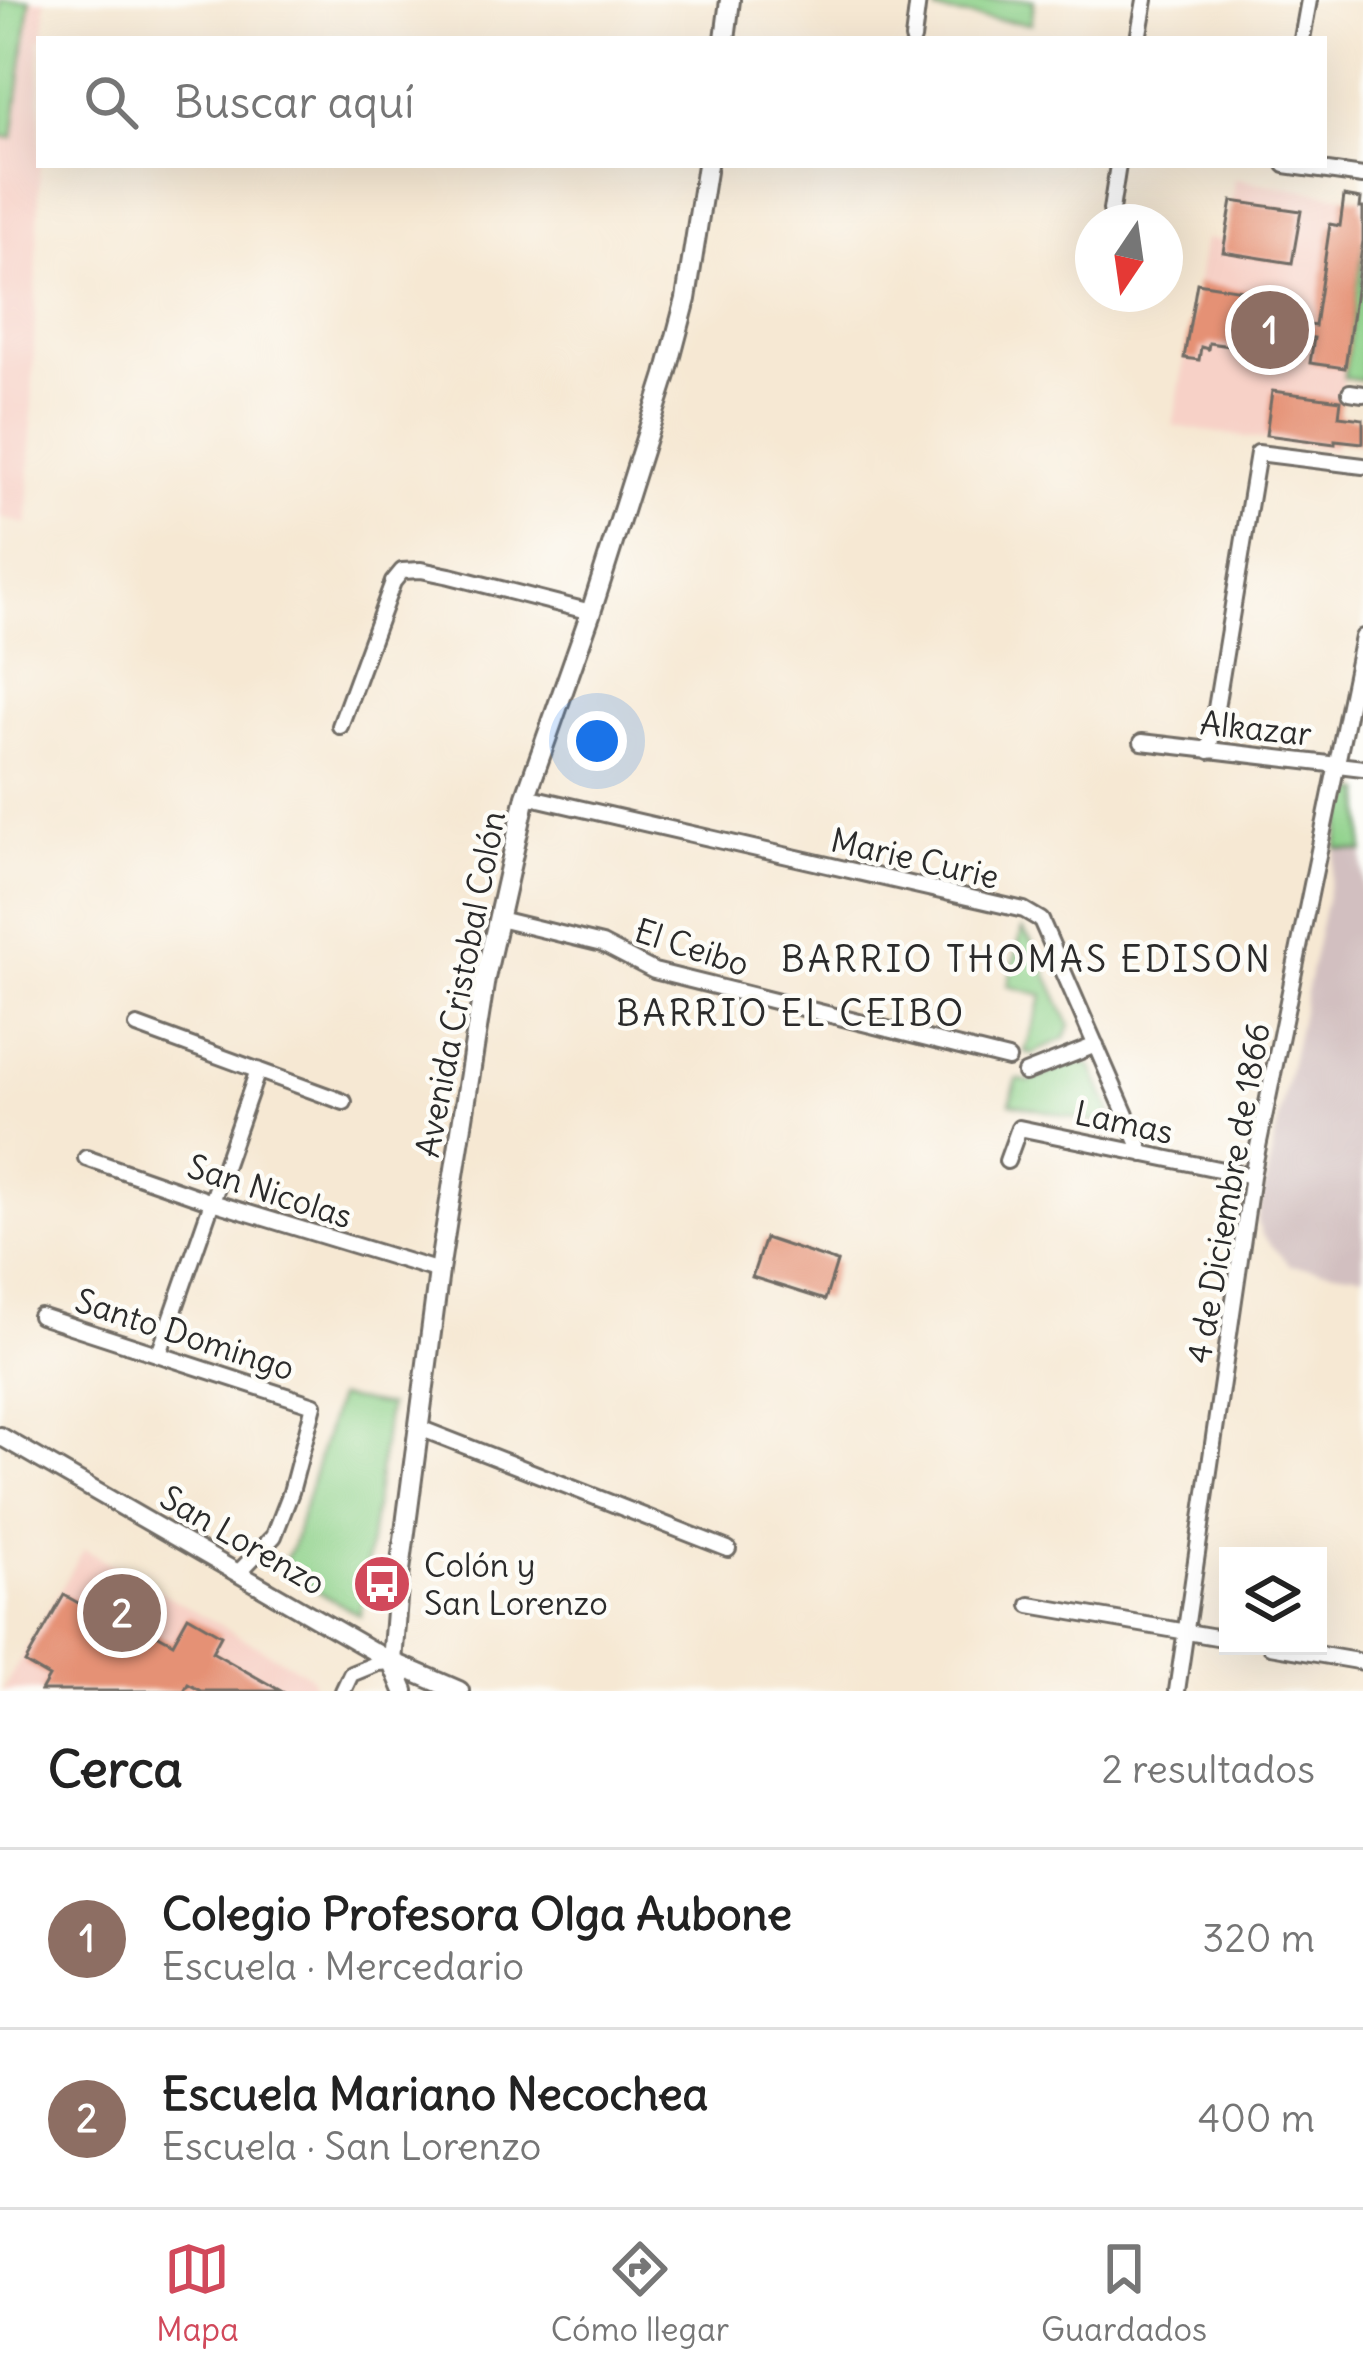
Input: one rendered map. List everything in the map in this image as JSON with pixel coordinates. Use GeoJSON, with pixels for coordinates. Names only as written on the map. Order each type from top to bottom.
{"type":"FeatureCollection","features":[{"type":"Feature","properties":{"kind":"main road"},"geometry":{"type":"LineString","coordinates":[[724,36],[730,0]]}},
{"type":"Feature","properties":{"kind":"main road","name":"Avenida Cristobal Colón"},"geometry":{"type":"LineString","coordinates":[[404,1691],[392,1662],[398,1586],[439,1270],[485,978],[526,796],[591,612],[666,375],[686,298],[707,168]]}},
{"type":"Feature","properties":{"kind":"main road","name":"San Lorenzo"},"geometry":{"type":"LineString","coordinates":[[392,1662],[459,1691]]}},
{"type":"Feature","properties":{"kind":"street"},"geometry":{"type":"LineString","coordinates":[[913,36],[918,0]]}},
{"type":"Feature","properties":{"kind":"street"},"geometry":{"type":"LineString","coordinates":[[1138,36],[1144,0]]}},
{"type":"Feature","properties":{"kind":"street"},"geometry":{"type":"LineString","coordinates":[[1303,36],[1309,0]]}},
{"type":"Feature","properties":{"kind":"street"},"geometry":{"type":"LineString","coordinates":[[1112,204],[1118,168]]}},
{"type":"Feature","properties":{"kind":"street"},"geometry":{"type":"LineString","coordinates":[[1306,168],[1363,176]]}},
{"type":"Feature","properties":{"kind":"street"},"geometry":{"type":"LineString","coordinates":[[1209,751],[1258,453],[1363,466]]}},
{"type":"Feature","properties":{"kind":"street"},"geometry":{"type":"LineString","coordinates":[[340,727],[393,582],[402,571],[450,576],[591,612]]}},
{"type":"Feature","properties":{"kind":"street","name":"4 de Diciembre de 1866"},"geometry":{"type":"LineString","coordinates":[[1177,1691],[1252,1176],[1363,638]]}},
{"type":"Feature","properties":{"kind":"street","name":"Alkazar"},"geometry":{"type":"LineString","coordinates":[[1142,742],[1363,768]]}},
{"type":"Feature","properties":{"kind":"street","name":"Marie Curie"},"geometry":{"type":"LineString","coordinates":[[526,796],[1024,910],[1041,920],[1144,1154]]}},
{"type":"Feature","properties":{"kind":"street","name":"El Ceibo"},"geometry":{"type":"LineString","coordinates":[[499,919],[602,944],[654,970],[1008,1059]]}},
{"type":"Feature","properties":{"kind":"street"},"geometry":{"type":"LineString","coordinates":[[137,1026],[344,1102]]}},
{"type":"Feature","properties":{"kind":"street"},"geometry":{"type":"LineString","coordinates":[[1025,1073],[1096,1045]]}},
{"type":"Feature","properties":{"kind":"street"},"geometry":{"type":"LineString","coordinates":[[159,1354],[258,1070]]}},
{"type":"Feature","properties":{"kind":"street","name":"Lamas"},"geometry":{"type":"LineString","coordinates":[[1007,1161],[1019,1128],[1252,1176]]}},
{"type":"Feature","properties":{"kind":"street","name":"San Nicolas"},"geometry":{"type":"LineString","coordinates":[[86,1158],[212,1202],[439,1270]]}},
{"type":"Feature","properties":{"kind":"street","name":"Santo Domingo"},"geometry":{"type":"LineString","coordinates":[[40,1316],[314,1405],[274,1536],[239,1572]]}},
{"type":"Feature","properties":{"kind":"street"},"geometry":{"type":"LineString","coordinates":[[417,1427],[728,1549]]}},
{"type":"Feature","properties":{"kind":"street","name":"San Lorenzo"},"geometry":{"type":"LineString","coordinates":[[0,1436],[392,1662]]}},
{"type":"Feature","properties":{"kind":"street"},"geometry":{"type":"LineString","coordinates":[[1030,1605],[1219,1637]]}},
{"type":"Feature","properties":{"kind":"street"},"geometry":{"type":"LineString","coordinates":[[1322,1655],[1363,1662]]}},
{"type":"Feature","properties":{"kind":"street"},"geometry":{"type":"LineString","coordinates":[[343,1691],[351,1674],[392,1662]]}},
{"type":"Feature","properties":{"kind":"shaded area"},"geometry":{"type":"Polygon","coordinates":[[[0,0],[45,0],[44,36],[36,36],[36,168],[40,168],[28,525],[0,517],[0,0]]]}},
{"type":"Feature","properties":{"kind":"shaded area"},"geometry":{"type":"Polygon","coordinates":[[[1235,179],[1363,199],[1363,241],[1334,450],[1173,426],[1205,239],[1225,241],[1235,179]]]}},
{"type":"Feature","properties":{"kind":"shaded area"},"geometry":{"type":"Polygon","coordinates":[[[1337,848],[1363,852],[1363,1275],[1290,1265],[1262,1235],[1257,1222],[1337,848]]]}},
{"type":"Feature","properties":{"kind":"shaded area"},"geometry":{"type":"Polygon","coordinates":[[[84,1549],[311,1676],[310,1691],[2,1691],[84,1549]]]}},
{"type":"Feature","properties":{"kind":"green space"},"geometry":{"type":"Polygon","coordinates":[[[0,0],[30,0],[13,138],[0,136],[0,0]]]}},
{"type":"Feature","properties":{"kind":"green space"},"geometry":{"type":"Polygon","coordinates":[[[938,0],[1034,0],[1031,24],[937,12],[938,0]]]}},
{"type":"Feature","properties":{"kind":"green space"},"geometry":{"type":"Polygon","coordinates":[[[1363,241],[1363,381],[1344,378],[1363,241]]]}},
{"type":"Feature","properties":{"kind":"green space"},"geometry":{"type":"Polygon","coordinates":[[[1363,792],[1363,852],[1337,848],[1346,800],[1363,792]]]}},
{"type":"Feature","properties":{"kind":"green space"},"geometry":{"type":"Polygon","coordinates":[[[1022,929],[1070,1025],[1065,1038],[1032,1054],[1025,1052],[1043,995],[1008,986],[1022,929]]]}},
{"type":"Feature","properties":{"kind":"green space"},"geometry":{"type":"Polygon","coordinates":[[[1078,1061],[1091,1066],[1111,1112],[1102,1124],[1010,1103],[1017,1079],[1030,1082],[1078,1061]]]}},
{"type":"Feature","properties":{"kind":"green space"},"geometry":{"type":"Polygon","coordinates":[[[337,1397],[388,1406],[360,1615],[279,1569],[292,1547],[337,1397]]]}},
{"type":"Feature","properties":{"kind":"building"},"geometry":{"type":"Polygon","coordinates":[[[1344,196],[1361,199],[1363,208],[1363,241],[1345,368],[1310,363],[1314,338],[1281,333],[1278,353],[1209,343],[1208,349],[1201,347],[1199,360],[1184,358],[1197,283],[1287,297],[1284,321],[1315,326],[1330,224],[1340,226],[1344,196]]]}},
{"type":"Feature","properties":{"kind":"building"},"geometry":{"type":"Polygon","coordinates":[[[1232,201],[1301,211],[1292,263],[1223,252],[1232,201]]]}},
{"type":"Feature","properties":{"kind":"building"},"geometry":{"type":"Polygon","coordinates":[[[1272,391],[1341,400],[1339,416],[1363,419],[1363,443],[1266,435],[1272,391]]]}},
{"type":"Feature","properties":{"kind":"building"},"geometry":{"type":"Polygon","coordinates":[[[765,1238],[837,1262],[825,1300],[752,1277],[765,1238]]]}},
{"type":"Feature","properties":{"kind":"building"},"geometry":{"type":"Polygon","coordinates":[[[64,1595],[91,1610],[97,1601],[173,1643],[188,1616],[221,1635],[212,1652],[281,1691],[201,1691],[188,1684],[184,1691],[41,1691],[49,1677],[25,1663],[64,1595]]]}},
{"type":"Feature","properties":{"kind":"place","name":"Colegio Profesora Olga Aubone"},"geometry":{"type":"Point","coordinates":[1270,330]}},
{"type":"Feature","properties":{"kind":"place","name":"Colón y San Lorenzo"},"geometry":{"type":"Point","coordinates":[382,1584]}},
{"type":"Feature","properties":{"kind":"place","name":"Escuela Mariano Necochea"},"geometry":{"type":"Point","coordinates":[122,1613]}},
{"type":"Feature","properties":{"kind":"district","name":"BARRIO THOMAS EDISON"},"geometry":{"type":"Point","coordinates":[1027,959]}},
{"type":"Feature","properties":{"kind":"district","name":"BARRIO EL CEIBO"},"geometry":{"type":"Point","coordinates":[791,1013]}}]}
